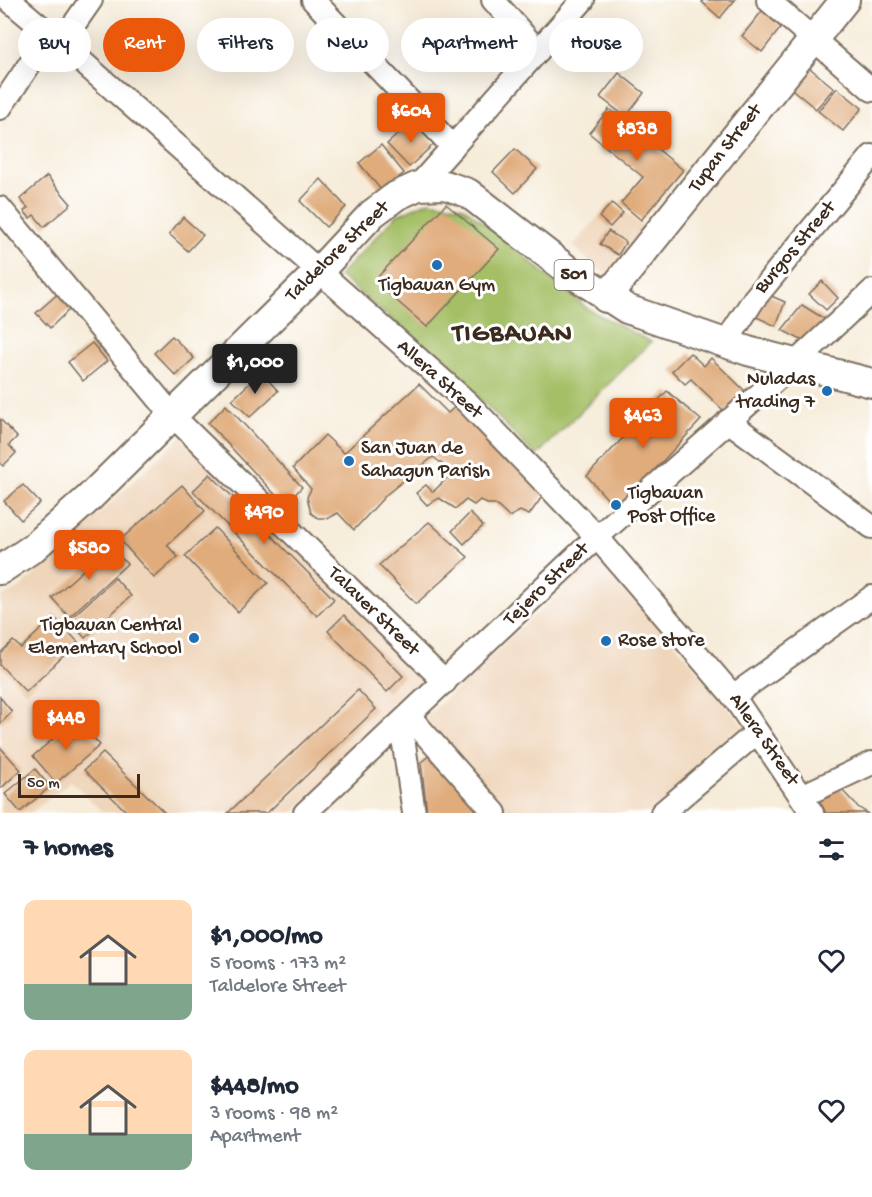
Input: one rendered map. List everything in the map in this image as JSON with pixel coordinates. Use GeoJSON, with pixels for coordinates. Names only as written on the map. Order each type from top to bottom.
{"type":"FeatureCollection","features":[{"type":"Feature","properties":{"kind":"main road","name":"Tupan Street"},"geometry":{"type":"LineString","coordinates":[[606,298],[845,0]]}},
{"type":"Feature","properties":{"kind":"main road","name":"Taldelore Street"},"geometry":{"type":"LineString","coordinates":[[0,570],[33,548],[89,498],[318,272],[372,214],[396,196],[418,186],[445,185],[468,193],[606,298],[649,318],[725,344],[872,383]]}},
{"type":"Feature","properties":{"kind":"street","name":"Allera Street"},"geometry":{"type":"LineString","coordinates":[[9,0],[30,18]]}},
{"type":"Feature","properties":{"kind":"street"},"geometry":{"type":"LineString","coordinates":[[74,18],[91,0]]}},
{"type":"Feature","properties":{"kind":"street"},"geometry":{"type":"LineString","coordinates":[[313,0],[453,147]]}},
{"type":"Feature","properties":{"kind":"street"},"geometry":{"type":"LineString","coordinates":[[493,0],[538,51]]}},
{"type":"Feature","properties":{"kind":"street"},"geometry":{"type":"LineString","coordinates":[[418,186],[583,0]]}},
{"type":"Feature","properties":{"kind":"street"},"geometry":{"type":"LineString","coordinates":[[768,0],[872,90]]}},
{"type":"Feature","properties":{"kind":"street","name":"Allera Street"},"geometry":{"type":"LineString","coordinates":[[91,71],[467,402],[597,537],[733,696],[807,804]]}},
{"type":"Feature","properties":{"kind":"street"},"geometry":{"type":"LineString","coordinates":[[0,108],[29,72]]}},
{"type":"Feature","properties":{"kind":"street","name":"Burgos Street"},"geometry":{"type":"LineString","coordinates":[[725,344],[754,299],[872,156]]}},
{"type":"Feature","properties":{"kind":"street","name":"Talaver Street"},"geometry":{"type":"LineString","coordinates":[[0,208],[173,416],[445,682]]}},
{"type":"Feature","properties":{"kind":"street","name":"Tejero Street"},"geometry":{"type":"LineString","coordinates":[[305,813],[597,537],[795,363],[872,291]]}},
{"type":"Feature","properties":{"kind":"street"},"geometry":{"type":"LineString","coordinates":[[728,421],[872,527]]}},
{"type":"Feature","properties":{"kind":"street"},"geometry":{"type":"LineString","coordinates":[[733,696],[872,597]]}},
{"type":"Feature","properties":{"kind":"street"},"geometry":{"type":"LineString","coordinates":[[405,720],[414,813]]}},
{"type":"Feature","properties":{"kind":"street"},"geometry":{"type":"LineString","coordinates":[[405,720],[495,813]]}},
{"type":"Feature","properties":{"kind":"street"},"geometry":{"type":"LineString","coordinates":[[662,813],[756,732]]}},
{"type":"Feature","properties":{"kind":"street"},"geometry":{"type":"LineString","coordinates":[[807,804],[872,763]]}},
{"type":"Feature","properties":{"kind":"shaded area"},"geometry":{"type":"Polygon","coordinates":[[[612,201],[647,230],[607,276],[573,246],[612,201]]]}},
{"type":"Feature","properties":{"kind":"shaded area","name":"Tigbauan Central Elementary School"},"geometry":{"type":"Polygon","coordinates":[[[183,435],[429,679],[292,813],[103,813],[71,781],[30,813],[0,813],[0,597],[19,589],[183,435]]]}},
{"type":"Feature","properties":{"kind":"shaded area"},"geometry":{"type":"Polygon","coordinates":[[[600,553],[747,730],[651,813],[506,813],[423,720],[600,553]]]}},
{"type":"Feature","properties":{"kind":"green space"},"geometry":{"type":"Polygon","coordinates":[[[429,201],[464,207],[588,309],[651,342],[536,456],[446,364],[339,276],[397,215],[429,201]]]}},
{"type":"Feature","properties":{"kind":"building"},"geometry":{"type":"Polygon","coordinates":[[[703,0],[735,0],[720,18],[702,2],[703,0]]]}},
{"type":"Feature","properties":{"kind":"building"},"geometry":{"type":"Polygon","coordinates":[[[766,6],[786,21],[762,52],[742,36],[766,6]]]}},
{"type":"Feature","properties":{"kind":"building"},"geometry":{"type":"Polygon","coordinates":[[[806,65],[834,88],[816,109],[788,86],[806,65]]]}},
{"type":"Feature","properties":{"kind":"building"},"geometry":{"type":"Polygon","coordinates":[[[619,73],[644,93],[626,117],[600,97],[619,73]]]}},
{"type":"Feature","properties":{"kind":"building"},"geometry":{"type":"Polygon","coordinates":[[[837,88],[862,108],[843,131],[818,111],[837,88]]]}},
{"type":"Feature","properties":{"kind":"building"},"geometry":{"type":"Polygon","coordinates":[[[609,109],[683,170],[641,220],[621,203],[643,177],[589,133],[609,109]]]}},
{"type":"Feature","properties":{"kind":"building"},"geometry":{"type":"Polygon","coordinates":[[[413,121],[434,144],[409,167],[387,144],[413,121]]]}},
{"type":"Feature","properties":{"kind":"building"},"geometry":{"type":"Polygon","coordinates":[[[381,145],[404,173],[382,191],[359,163],[381,145]]]}},
{"type":"Feature","properties":{"kind":"building"},"geometry":{"type":"Polygon","coordinates":[[[515,149],[537,169],[515,193],[493,172],[515,149]]]}},
{"type":"Feature","properties":{"kind":"building"},"geometry":{"type":"Polygon","coordinates":[[[47,176],[71,204],[44,227],[34,215],[30,218],[24,211],[28,208],[20,199],[47,176]]]}},
{"type":"Feature","properties":{"kind":"building"},"geometry":{"type":"Polygon","coordinates":[[[321,179],[346,207],[326,227],[300,201],[321,179]]]}},
{"type":"Feature","properties":{"kind":"building"},"geometry":{"type":"Polygon","coordinates":[[[612,203],[623,213],[610,227],[599,217],[612,203]]]}},
{"type":"Feature","properties":{"kind":"building","name":"Tigbauan Gym"},"geometry":{"type":"Polygon","coordinates":[[[446,204],[499,249],[427,327],[374,281],[446,204]]]}},
{"type":"Feature","properties":{"kind":"building"},"geometry":{"type":"Polygon","coordinates":[[[183,217],[203,235],[188,251],[169,234],[183,217]]]}},
{"type":"Feature","properties":{"kind":"building"},"geometry":{"type":"Polygon","coordinates":[[[608,231],[626,242],[618,255],[600,244],[608,231]]]}},
{"type":"Feature","properties":{"kind":"building"},"geometry":{"type":"Polygon","coordinates":[[[822,281],[838,298],[826,310],[809,294],[822,281]]]}},
{"type":"Feature","properties":{"kind":"building"},"geometry":{"type":"Polygon","coordinates":[[[61,291],[74,305],[50,328],[36,313],[61,291]]]}},
{"type":"Feature","properties":{"kind":"building"},"geometry":{"type":"Polygon","coordinates":[[[760,291],[785,302],[776,326],[750,314],[760,291]]]}},
{"type":"Feature","properties":{"kind":"building"},"geometry":{"type":"Polygon","coordinates":[[[802,305],[826,320],[805,342],[782,330],[802,305]]]}},
{"type":"Feature","properties":{"kind":"building"},"geometry":{"type":"Polygon","coordinates":[[[172,336],[194,358],[176,376],[154,353],[172,336]]]}},
{"type":"Feature","properties":{"kind":"building"},"geometry":{"type":"Polygon","coordinates":[[[92,343],[107,361],[83,381],[68,362],[92,343]]]}},
{"type":"Feature","properties":{"kind":"building"},"geometry":{"type":"Polygon","coordinates":[[[690,353],[704,366],[711,358],[745,391],[725,412],[691,379],[685,384],[672,371],[690,353]]]}},
{"type":"Feature","properties":{"kind":"building"},"geometry":{"type":"Polygon","coordinates":[[[261,372],[278,391],[250,417],[232,400],[261,372]]]}},
{"type":"Feature","properties":{"kind":"building"},"geometry":{"type":"Polygon","coordinates":[[[419,384],[448,413],[457,405],[544,494],[529,515],[520,511],[509,517],[495,504],[487,504],[480,500],[474,505],[466,500],[456,509],[439,498],[427,505],[416,493],[426,485],[433,492],[453,472],[433,457],[387,494],[354,530],[338,513],[329,518],[318,518],[311,513],[307,497],[311,489],[293,468],[325,435],[344,453],[419,384]]]}},
{"type":"Feature","properties":{"kind":"building"},"geometry":{"type":"Polygon","coordinates":[[[667,391],[701,420],[617,510],[587,476],[667,391]]]}},
{"type":"Feature","properties":{"kind":"building"},"geometry":{"type":"Polygon","coordinates":[[[226,405],[302,487],[285,505],[208,423],[226,405]]]}},
{"type":"Feature","properties":{"kind":"building"},"geometry":{"type":"Polygon","coordinates":[[[0,419],[17,437],[9,445],[16,453],[3,466],[0,463],[0,419]]]}},
{"type":"Feature","properties":{"kind":"building"},"geometry":{"type":"Polygon","coordinates":[[[210,474],[334,599],[317,616],[193,491],[210,474]]]}},
{"type":"Feature","properties":{"kind":"building"},"geometry":{"type":"Polygon","coordinates":[[[23,485],[40,503],[21,520],[4,501],[23,485]]]}},
{"type":"Feature","properties":{"kind":"building"},"geometry":{"type":"Polygon","coordinates":[[[182,485],[205,511],[167,545],[178,557],[154,578],[120,540],[182,485]]]}},
{"type":"Feature","properties":{"kind":"building"},"geometry":{"type":"Polygon","coordinates":[[[470,513],[483,526],[464,544],[452,531],[470,513]]]}},
{"type":"Feature","properties":{"kind":"building"},"geometry":{"type":"Polygon","coordinates":[[[429,522],[468,557],[416,604],[379,565],[429,522]]]}},
{"type":"Feature","properties":{"kind":"building"},"geometry":{"type":"Polygon","coordinates":[[[215,528],[268,583],[238,612],[185,556],[215,528]]]}},
{"type":"Feature","properties":{"kind":"building"},"geometry":{"type":"Polygon","coordinates":[[[110,546],[127,564],[69,617],[52,598],[110,546]]]}},
{"type":"Feature","properties":{"kind":"building"},"geometry":{"type":"Polygon","coordinates":[[[115,578],[131,596],[85,638],[69,620],[115,578]]]}},
{"type":"Feature","properties":{"kind":"building"},"geometry":{"type":"Polygon","coordinates":[[[344,615],[403,676],[387,692],[328,631],[344,615]]]}},
{"type":"Feature","properties":{"kind":"building"},"geometry":{"type":"Polygon","coordinates":[[[54,617],[78,642],[26,692],[0,665],[0,653],[13,641],[21,648],[54,617]]]}},
{"type":"Feature","properties":{"kind":"building"},"geometry":{"type":"Polygon","coordinates":[[[358,690],[376,709],[267,813],[228,813],[358,690]]]}},
{"type":"Feature","properties":{"kind":"building"},"geometry":{"type":"Polygon","coordinates":[[[0,697],[12,712],[0,724],[0,697]]]}},
{"type":"Feature","properties":{"kind":"building"},"geometry":{"type":"Polygon","coordinates":[[[76,719],[100,745],[56,783],[33,756],[76,719]]]}},
{"type":"Feature","properties":{"kind":"building"},"geometry":{"type":"Polygon","coordinates":[[[0,747],[21,770],[0,789],[0,747]]]}},
{"type":"Feature","properties":{"kind":"building"},"geometry":{"type":"Polygon","coordinates":[[[103,753],[165,813],[128,813],[84,770],[103,753]]]}},
{"type":"Feature","properties":{"kind":"building"},"geometry":{"type":"Polygon","coordinates":[[[430,755],[483,813],[427,813],[421,762],[430,755]]]}},
{"type":"Feature","properties":{"kind":"building"},"geometry":{"type":"Polygon","coordinates":[[[35,769],[50,787],[20,812],[5,794],[35,769]]]}},
{"type":"Feature","properties":{"kind":"building"},"geometry":{"type":"Polygon","coordinates":[[[839,787],[867,813],[826,813],[819,800],[839,787]]]}},
{"type":"Feature","properties":{"kind":"place","name":"Tigbauan Gym"},"geometry":{"type":"Point","coordinates":[437,265]}},
{"type":"Feature","properties":{"kind":"place","name":"Nuladas trading 7"},"geometry":{"type":"Point","coordinates":[827,391]}},
{"type":"Feature","properties":{"kind":"place","name":"San Juan de Sahagun Parish"},"geometry":{"type":"Point","coordinates":[349,461]}},
{"type":"Feature","properties":{"kind":"place","name":"Tigbauan Post Office"},"geometry":{"type":"Point","coordinates":[616,505]}},
{"type":"Feature","properties":{"kind":"place","name":"Tigbauan Central Elementary School"},"geometry":{"type":"Point","coordinates":[194,638]}},
{"type":"Feature","properties":{"kind":"place","name":"Rose store"},"geometry":{"type":"Point","coordinates":[606,641]}},
{"type":"Feature","properties":{"kind":"district","name":"TIGBAUAN"},"geometry":{"type":"Point","coordinates":[513,335]}}]}
